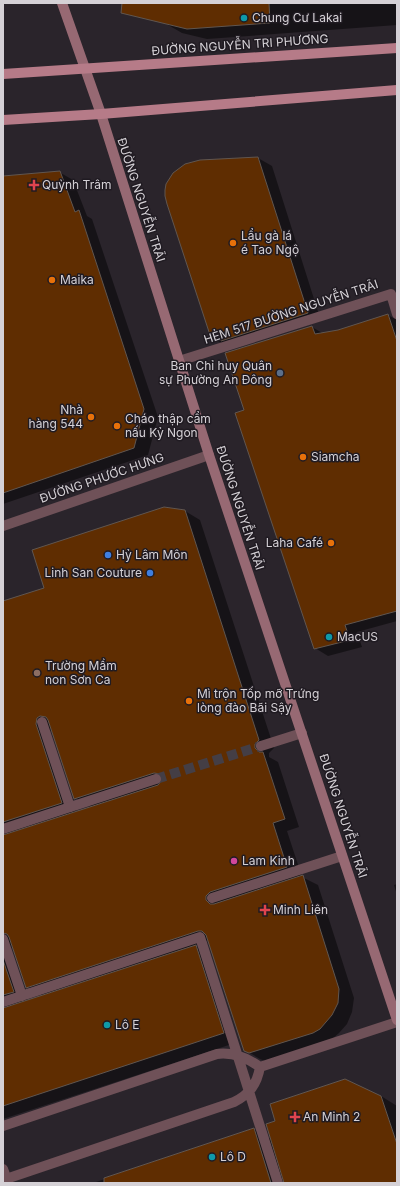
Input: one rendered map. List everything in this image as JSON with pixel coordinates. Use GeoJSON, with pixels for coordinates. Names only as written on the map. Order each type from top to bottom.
{"type":"FeatureCollection","features":[{"type":"Feature","properties":{"kind":"main road","name":"ĐƯỜNG NGUYỄN TRÃI"},"geometry":{"type":"LineString","coordinates":[[62,3],[101,114],[209,455],[397,1021]]}},
{"type":"Feature","properties":{"kind":"main road","name":"ĐƯỜNG NGUYỄN TRI PHƯƠNG"},"geometry":{"type":"LineString","coordinates":[[3,74],[397,48]]}},
{"type":"Feature","properties":{"kind":"main road"},"geometry":{"type":"LineString","coordinates":[[3,120],[101,114],[397,90]]}},
{"type":"Feature","properties":{"kind":"street","name":"HẺM 517 ĐƯỜNG NGUYỄN TRÃI"},"geometry":{"type":"LineString","coordinates":[[179,361],[391,294],[397,314]]}},
{"type":"Feature","properties":{"kind":"street","name":"ĐƯỜNG PHƯỚC HƯNG"},"geometry":{"type":"LineString","coordinates":[[3,526],[209,455]]}},
{"type":"Feature","properties":{"kind":"street"},"geometry":{"type":"LineString","coordinates":[[42,722],[70,807]]}},
{"type":"Feature","properties":{"kind":"street"},"geometry":{"type":"LineString","coordinates":[[261,746],[302,733]]}},
{"type":"Feature","properties":{"kind":"street"},"geometry":{"type":"LineString","coordinates":[[3,829],[156,779]]}},
{"type":"Feature","properties":{"kind":"street"},"geometry":{"type":"LineString","coordinates":[[212,898],[342,856]]}},
{"type":"Feature","properties":{"kind":"street"},"geometry":{"type":"LineString","coordinates":[[3,1002],[200,937],[278,1183]]}},
{"type":"Feature","properties":{"kind":"street"},"geometry":{"type":"LineString","coordinates":[[3,938],[22,996]]}},
{"type":"Feature","properties":{"kind":"street"},"geometry":{"type":"LineString","coordinates":[[260,1067],[397,1021]]}},
{"type":"Feature","properties":{"kind":"street"},"geometry":{"type":"LineString","coordinates":[[3,1126],[216,1054],[232,1053],[252,1061],[260,1067]]}},
{"type":"Feature","properties":{"kind":"street"},"geometry":{"type":"LineString","coordinates":[[3,1169],[6,1181],[234,1102],[250,1092],[257,1082],[260,1067]]}},
{"type":"Feature","properties":{"kind":"building"},"geometry":{"type":"Polygon","coordinates":[[[122,3],[269,3],[270,23],[187,29],[121,13],[122,3]]]}},
{"type":"Feature","properties":{"kind":"building"},"geometry":{"type":"Polygon","coordinates":[[[258,157],[308,313],[221,341],[219,335],[211,338],[167,204],[165,196],[166,184],[173,173],[185,164],[200,160],[258,157]]]}},
{"type":"Feature","properties":{"kind":"building"},"geometry":{"type":"Polygon","coordinates":[[[60,171],[75,212],[79,210],[144,409],[134,448],[3,493],[3,176],[60,171]]]}},
{"type":"Feature","properties":{"kind":"building"},"geometry":{"type":"Polygon","coordinates":[[[388,314],[397,341],[397,611],[345,625],[350,640],[314,649],[235,413],[244,410],[225,353],[312,326],[315,334],[338,330],[388,314]]]}},
{"type":"Feature","properties":{"kind":"building"},"geometry":{"type":"Polygon","coordinates":[[[164,507],[185,510],[259,740],[255,744],[255,748],[259,752],[263,752],[285,819],[273,823],[287,867],[210,892],[206,896],[206,900],[210,904],[214,904],[303,875],[339,989],[338,1003],[332,1015],[320,1029],[313,1033],[249,1053],[244,1051],[206,935],[202,931],[198,931],[26,988],[9,937],[7,934],[3,933],[3,835],[158,785],[162,780],[160,774],[154,773],[74,799],[48,720],[46,717],[40,716],[37,718],[36,724],[62,803],[3,822],[3,601],[44,588],[32,550],[164,507]]]}},
{"type":"Feature","properties":{"kind":"building","name":"Lô E"},"geometry":{"type":"Polygon","coordinates":[[[196,945],[224,1033],[3,1106],[3,1008],[196,945]]]}},
{"type":"Feature","properties":{"kind":"building"},"geometry":{"type":"Polygon","coordinates":[[[3,960],[14,992],[3,995],[3,960]]]}},
{"type":"Feature","properties":{"kind":"building"},"geometry":{"type":"Polygon","coordinates":[[[345,1079],[381,1096],[397,1144],[397,1183],[284,1183],[266,1124],[275,1121],[270,1104],[345,1079]]]}},
{"type":"Feature","properties":{"kind":"building","name":"Lô D"},"geometry":{"type":"Polygon","coordinates":[[[254,1128],[271,1183],[104,1183],[104,1178],[254,1128]]]}},
{"type":"Feature","properties":{"kind":"tunnel"},"geometry":{"type":"LineString","coordinates":[[156,779],[261,746]]}},
{"type":"Feature","properties":{"kind":"place","name":"Chung Cư Lakai"},"geometry":{"type":"Point","coordinates":[244,18]}},
{"type":"Feature","properties":{"kind":"place","name":"Quỳnh Trâm"},"geometry":{"type":"Point","coordinates":[34,185]}},
{"type":"Feature","properties":{"kind":"place","name":"Lẩu gà lá é Tao Ngộ"},"geometry":{"type":"Point","coordinates":[233,243]}},
{"type":"Feature","properties":{"kind":"place","name":"Maika"},"geometry":{"type":"Point","coordinates":[52,280]}},
{"type":"Feature","properties":{"kind":"place","name":"Ban Chỉ huy Quân sự Phường An Đông"},"geometry":{"type":"Point","coordinates":[280,373]}},
{"type":"Feature","properties":{"kind":"place","name":"Nhà hàng 544"},"geometry":{"type":"Point","coordinates":[91,417]}},
{"type":"Feature","properties":{"kind":"place","name":"Cháo thập cẩm nấu Kỷ Ngon"},"geometry":{"type":"Point","coordinates":[117,426]}},
{"type":"Feature","properties":{"kind":"place","name":"Siamcha"},"geometry":{"type":"Point","coordinates":[303,457]}},
{"type":"Feature","properties":{"kind":"place","name":"Laha Café"},"geometry":{"type":"Point","coordinates":[331,543]}},
{"type":"Feature","properties":{"kind":"place","name":"Hỷ Lâm Môn"},"geometry":{"type":"Point","coordinates":[108,555]}},
{"type":"Feature","properties":{"kind":"place","name":"Linh San Couture"},"geometry":{"type":"Point","coordinates":[150,573]}},
{"type":"Feature","properties":{"kind":"place","name":"MacUS"},"geometry":{"type":"Point","coordinates":[329,637]}},
{"type":"Feature","properties":{"kind":"place","name":"Trường Mầm non Sơn Ca"},"geometry":{"type":"Point","coordinates":[37,673]}},
{"type":"Feature","properties":{"kind":"place","name":"Mì trộn Tốp mỡ Trứng lòng đào Bãi Sậy"},"geometry":{"type":"Point","coordinates":[189,701]}},
{"type":"Feature","properties":{"kind":"place","name":"Lam Kinh"},"geometry":{"type":"Point","coordinates":[234,861]}},
{"type":"Feature","properties":{"kind":"place","name":"Minh Liên"},"geometry":{"type":"Point","coordinates":[265,910]}},
{"type":"Feature","properties":{"kind":"place","name":"Lô E"},"geometry":{"type":"Point","coordinates":[107,1025]}},
{"type":"Feature","properties":{"kind":"place","name":"An Minh 2"},"geometry":{"type":"Point","coordinates":[295,1117]}},
{"type":"Feature","properties":{"kind":"place","name":"Lô D"},"geometry":{"type":"Point","coordinates":[212,1157]}}]}
